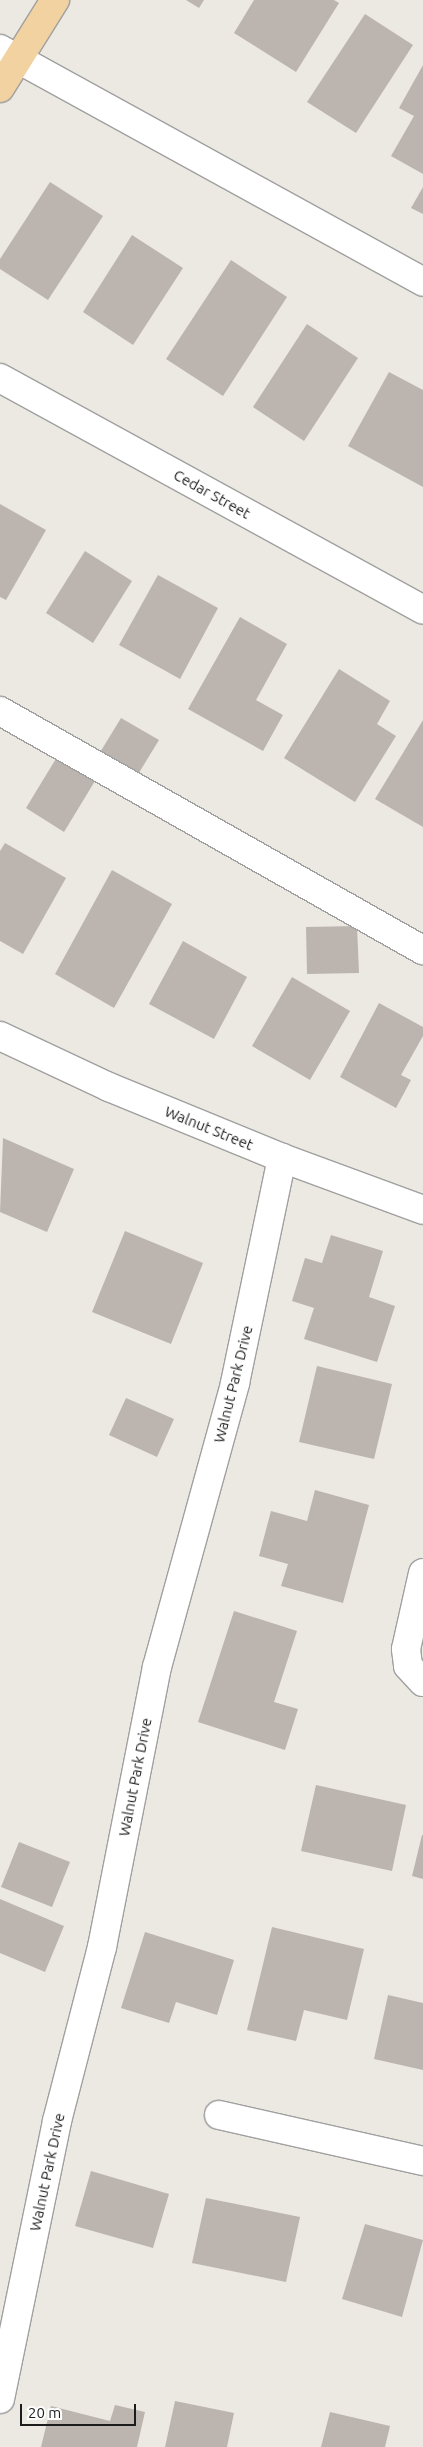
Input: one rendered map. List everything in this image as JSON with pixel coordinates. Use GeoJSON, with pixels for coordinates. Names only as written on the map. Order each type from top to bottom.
{"type":"FeatureCollection","features":[{"type":"Feature","properties":{"kind":"main road"},"geometry":{"type":"LineString","coordinates":[[0,88],[9,54],[55,0]]}},
{"type":"Feature","properties":{"kind":"street"},"geometry":{"type":"LineString","coordinates":[[9,54],[423,282]]}},
{"type":"Feature","properties":{"kind":"street","name":"Cedar Street"},"geometry":{"type":"LineString","coordinates":[[0,378],[423,610]]}},
{"type":"Feature","properties":{"kind":"street"},"geometry":{"type":"LineString","coordinates":[[0,711],[423,950]]}},
{"type":"Feature","properties":{"kind":"street","name":"Walnut Street"},"geometry":{"type":"LineString","coordinates":[[0,1036],[109,1087],[282,1158],[423,1210]]}},
{"type":"Feature","properties":{"kind":"street","name":"Walnut Park Drive"},"geometry":{"type":"LineString","coordinates":[[0,2399],[58,2121],[102,1947],[156,1668],[235,1383],[282,1158]]}},
{"type":"Feature","properties":{"kind":"street"},"geometry":{"type":"LineString","coordinates":[[423,1573],[406,1649],[408,1666],[423,1682]]}},
{"type":"Feature","properties":{"kind":"street"},"geometry":{"type":"LineString","coordinates":[[219,2115],[423,2161]]}},
{"type":"Feature","properties":{"kind":"building"},"geometry":{"type":"Polygon","coordinates":[[[186,0],[204,0],[199,8],[186,0]]]}},
{"type":"Feature","properties":{"kind":"building"},"geometry":{"type":"Polygon","coordinates":[[[254,0],[334,0],[339,3],[296,72],[234,33],[254,0]]]}},
{"type":"Feature","properties":{"kind":"building"},"geometry":{"type":"Polygon","coordinates":[[[365,14],[413,45],[356,133],[307,102],[365,14]]]}},
{"type":"Feature","properties":{"kind":"building"},"geometry":{"type":"Polygon","coordinates":[[[423,65],[423,174],[391,156],[414,116],[399,108],[423,65]]]}},
{"type":"Feature","properties":{"kind":"building"},"geometry":{"type":"Polygon","coordinates":[[[50,182],[103,216],[48,300],[0,269],[0,259],[50,182]]]}},
{"type":"Feature","properties":{"kind":"building"},"geometry":{"type":"Polygon","coordinates":[[[423,187],[423,214],[411,208],[423,187]]]}},
{"type":"Feature","properties":{"kind":"building"},"geometry":{"type":"Polygon","coordinates":[[[132,235],[183,268],[133,345],[83,312],[132,235]]]}},
{"type":"Feature","properties":{"kind":"building"},"geometry":{"type":"Polygon","coordinates":[[[231,260],[287,297],[223,396],[166,359],[231,260]]]}},
{"type":"Feature","properties":{"kind":"building"},"geometry":{"type":"Polygon","coordinates":[[[307,324],[358,358],[304,441],[253,407],[307,324]]]}},
{"type":"Feature","properties":{"kind":"building"},"geometry":{"type":"Polygon","coordinates":[[[389,372],[423,390],[423,487],[348,446],[389,372]]]}},
{"type":"Feature","properties":{"kind":"building"},"geometry":{"type":"Polygon","coordinates":[[[0,504],[46,530],[6,600],[0,597],[0,504]]]}},
{"type":"Feature","properties":{"kind":"building"},"geometry":{"type":"Polygon","coordinates":[[[85,551],[132,581],[93,643],[46,613],[85,551]]]}},
{"type":"Feature","properties":{"kind":"building"},"geometry":{"type":"Polygon","coordinates":[[[158,575],[218,608],[180,679],[119,645],[158,575]]]}},
{"type":"Feature","properties":{"kind":"building"},"geometry":{"type":"Polygon","coordinates":[[[240,617],[287,644],[256,700],[283,715],[263,751],[188,709],[240,617]]]}},
{"type":"Feature","properties":{"kind":"building"},"geometry":{"type":"Polygon","coordinates":[[[339,669],[390,701],[377,724],[396,736],[355,802],[284,758],[339,669]]]}},
{"type":"Feature","properties":{"kind":"building"},"geometry":{"type":"Polygon","coordinates":[[[121,718],[159,740],[137,776],[99,754],[121,718]]]}},
{"type":"Feature","properties":{"kind":"building"},"geometry":{"type":"Polygon","coordinates":[[[423,720],[423,827],[375,799],[423,720]]]}},
{"type":"Feature","properties":{"kind":"building"},"geometry":{"type":"Polygon","coordinates":[[[57,757],[95,781],[64,832],[26,808],[57,757]]]}},
{"type":"Feature","properties":{"kind":"building"},"geometry":{"type":"Polygon","coordinates":[[[5,843],[66,878],[23,954],[0,941],[0,851],[5,843]]]}},
{"type":"Feature","properties":{"kind":"building"},"geometry":{"type":"Polygon","coordinates":[[[112,870],[172,904],[114,1008],[55,974],[112,870]]]}},
{"type":"Feature","properties":{"kind":"building"},"geometry":{"type":"Polygon","coordinates":[[[357,926],[359,973],[307,974],[306,927],[357,926]]]}},
{"type":"Feature","properties":{"kind":"building"},"geometry":{"type":"Polygon","coordinates":[[[183,941],[247,977],[214,1039],[149,1004],[183,941]]]}},
{"type":"Feature","properties":{"kind":"building"},"geometry":{"type":"Polygon","coordinates":[[[292,977],[350,1011],[310,1080],[252,1046],[292,977]]]}},
{"type":"Feature","properties":{"kind":"building"},"geometry":{"type":"Polygon","coordinates":[[[379,1003],[423,1027],[423,1036],[401,1075],[411,1080],[396,1108],[340,1077],[379,1003]]]}},
{"type":"Feature","properties":{"kind":"building"},"geometry":{"type":"Polygon","coordinates":[[[3,1138],[74,1169],[47,1232],[0,1212],[3,1138]]]}},
{"type":"Feature","properties":{"kind":"building"},"geometry":{"type":"Polygon","coordinates":[[[125,1231],[203,1263],[171,1344],[92,1312],[125,1231]]]}},
{"type":"Feature","properties":{"kind":"building"},"geometry":{"type":"Polygon","coordinates":[[[331,1235],[383,1251],[369,1297],[395,1306],[377,1362],[304,1339],[314,1308],[292,1301],[305,1258],[322,1263],[331,1235]]]}},
{"type":"Feature","properties":{"kind":"building"},"geometry":{"type":"Polygon","coordinates":[[[317,1366],[392,1384],[374,1459],[299,1442],[317,1366]]]}},
{"type":"Feature","properties":{"kind":"building"},"geometry":{"type":"Polygon","coordinates":[[[126,1398],[174,1419],[157,1457],[109,1435],[126,1398]]]}},
{"type":"Feature","properties":{"kind":"building"},"geometry":{"type":"Polygon","coordinates":[[[315,1490],[369,1505],[343,1603],[281,1586],[288,1564],[259,1556],[271,1511],[307,1521],[315,1490]]]}},
{"type":"Feature","properties":{"kind":"building"},"geometry":{"type":"Polygon","coordinates":[[[234,1611],[297,1631],[274,1702],[298,1709],[285,1750],[198,1722],[234,1611]]]}},
{"type":"Feature","properties":{"kind":"building"},"geometry":{"type":"Polygon","coordinates":[[[316,1785],[406,1805],[392,1871],[301,1851],[316,1785]]]}},
{"type":"Feature","properties":{"kind":"building"},"geometry":{"type":"Polygon","coordinates":[[[423,1835],[423,1879],[412,1876],[423,1835]]]}},
{"type":"Feature","properties":{"kind":"building"},"geometry":{"type":"Polygon","coordinates":[[[19,1842],[70,1862],[52,1907],[1,1887],[19,1842]]]}},
{"type":"Feature","properties":{"kind":"building"},"geometry":{"type":"Polygon","coordinates":[[[0,1899],[64,1926],[45,1972],[0,1953],[0,1899]]]}},
{"type":"Feature","properties":{"kind":"building"},"geometry":{"type":"Polygon","coordinates":[[[272,1927],[364,1949],[347,2020],[304,2010],[296,2041],[247,2030],[272,1927]]]}},
{"type":"Feature","properties":{"kind":"building"},"geometry":{"type":"Polygon","coordinates":[[[145,1932],[234,1960],[217,2015],[176,2002],[169,2023],[121,2008],[145,1932]]]}},
{"type":"Feature","properties":{"kind":"building"},"geometry":{"type":"Polygon","coordinates":[[[388,1995],[423,2003],[423,2070],[374,2059],[388,1995]]]}},
{"type":"Feature","properties":{"kind":"building"},"geometry":{"type":"Polygon","coordinates":[[[91,2171],[169,2194],[153,2248],[75,2226],[91,2171]]]}},
{"type":"Feature","properties":{"kind":"building"},"geometry":{"type":"Polygon","coordinates":[[[206,2198],[300,2217],[286,2282],[192,2263],[206,2198]]]}},
{"type":"Feature","properties":{"kind":"building"},"geometry":{"type":"Polygon","coordinates":[[[365,2224],[423,2240],[402,2317],[342,2299],[365,2224]]]}},
{"type":"Feature","properties":{"kind":"building"},"geometry":{"type":"Polygon","coordinates":[[[175,2401],[234,2413],[227,2447],[165,2447],[175,2401]]]}},
{"type":"Feature","properties":{"kind":"building"},"geometry":{"type":"Polygon","coordinates":[[[115,2405],[145,2412],[137,2447],[41,2447],[51,2406],[110,2421],[115,2405]]]}},
{"type":"Feature","properties":{"kind":"building"},"geometry":{"type":"Polygon","coordinates":[[[330,2412],[390,2426],[385,2447],[321,2447],[330,2412]]]}}]}
